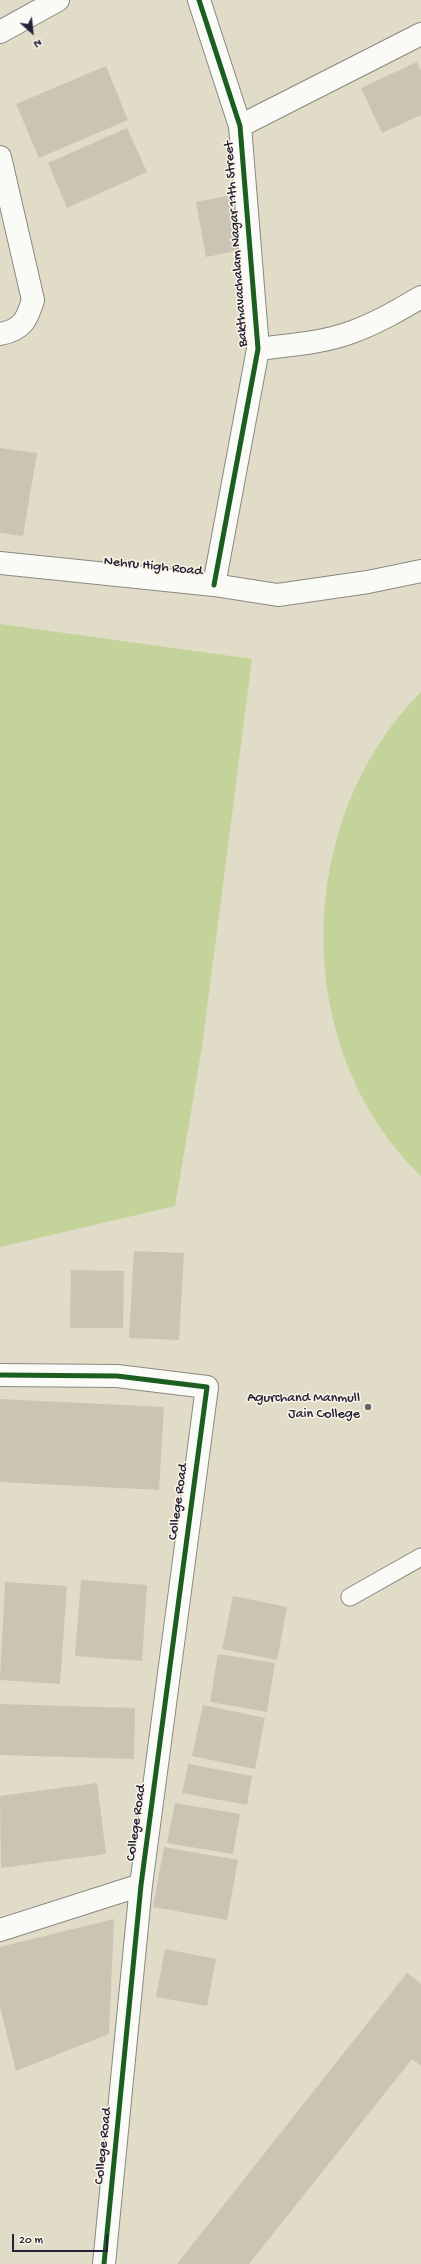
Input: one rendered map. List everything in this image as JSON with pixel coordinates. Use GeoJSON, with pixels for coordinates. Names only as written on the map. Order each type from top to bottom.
{"type":"FeatureCollection","features":[{"type":"Feature","properties":{"kind":"street"},"geometry":{"type":"LineString","coordinates":[[0,32],[58,0]]}},
{"type":"Feature","properties":{"kind":"street","name":"Bakthavachalam Nagar 11th Street"},"geometry":{"type":"LineString","coordinates":[[199,0],[240,126],[258,349],[214,585]]}},
{"type":"Feature","properties":{"kind":"street"},"geometry":{"type":"LineString","coordinates":[[240,126],[421,34]]}},
{"type":"Feature","properties":{"kind":"street"},"geometry":{"type":"LineString","coordinates":[[0,157],[33,300],[27,320],[8,333],[0,334]]}},
{"type":"Feature","properties":{"kind":"street"},"geometry":{"type":"LineString","coordinates":[[258,349],[307,343],[351,332],[388,316],[421,297]]}},
{"type":"Feature","properties":{"kind":"street","name":"Nehru High Road"},"geometry":{"type":"LineString","coordinates":[[0,563],[214,585],[278,594],[368,582],[421,572]]}},
{"type":"Feature","properties":{"kind":"street","name":"College Road"},"geometry":{"type":"LineString","coordinates":[[0,1375],[117,1376],[207,1387],[141,1885],[104,2264]]}},
{"type":"Feature","properties":{"kind":"street"},"geometry":{"type":"LineString","coordinates":[[0,1930],[141,1885]]}},
{"type":"Feature","properties":{"kind":"lane"},"geometry":{"type":"LineString","coordinates":[[350,1597],[421,1557]]}},
{"type":"Feature","properties":{"kind":"green space"},"geometry":{"type":"Polygon","coordinates":[[[0,624],[252,659],[202,1047],[175,1206],[0,1247],[0,624]]]}},
{"type":"Feature","properties":{"kind":"green space"},"geometry":{"type":"Polygon","coordinates":[[[421,692],[421,1176],[378,1124],[347,1065],[329,1001],[324,934],[330,868],[348,804],[379,744],[421,692]]]}},
{"type":"Feature","properties":{"kind":"building"},"geometry":{"type":"Polygon","coordinates":[[[417,62],[421,71],[421,115],[382,133],[361,88],[417,62]]]}},
{"type":"Feature","properties":{"kind":"building"},"geometry":{"type":"Polygon","coordinates":[[[106,66],[128,120],[39,158],[16,104],[106,66]]]}},
{"type":"Feature","properties":{"kind":"building"},"geometry":{"type":"Polygon","coordinates":[[[127,128],[147,172],[67,208],[48,163],[127,128]]]}},
{"type":"Feature","properties":{"kind":"building"},"geometry":{"type":"Polygon","coordinates":[[[232,195],[242,250],[206,257],[196,202],[232,195]]]}},
{"type":"Feature","properties":{"kind":"building"},"geometry":{"type":"Polygon","coordinates":[[[0,448],[37,453],[23,536],[0,533],[0,448]]]}},
{"type":"Feature","properties":{"kind":"building"},"geometry":{"type":"Polygon","coordinates":[[[134,1251],[184,1253],[179,1340],[129,1338],[134,1251]]]}},
{"type":"Feature","properties":{"kind":"building"},"geometry":{"type":"Polygon","coordinates":[[[71,1270],[124,1271],[123,1328],[70,1328],[71,1270]]]}},
{"type":"Feature","properties":{"kind":"building"},"geometry":{"type":"Polygon","coordinates":[[[0,1399],[164,1407],[159,1490],[0,1482],[0,1399]]]}},
{"type":"Feature","properties":{"kind":"building"},"geometry":{"type":"Polygon","coordinates":[[[81,1580],[147,1585],[142,1661],[75,1656],[81,1580]]]}},
{"type":"Feature","properties":{"kind":"building"},"geometry":{"type":"Polygon","coordinates":[[[5,1582],[67,1586],[60,1684],[0,1680],[5,1582]]]}},
{"type":"Feature","properties":{"kind":"building"},"geometry":{"type":"Polygon","coordinates":[[[233,1596],[287,1607],[277,1660],[222,1649],[233,1596]]]}},
{"type":"Feature","properties":{"kind":"building"},"geometry":{"type":"Polygon","coordinates":[[[218,1654],[275,1663],[267,1712],[210,1702],[218,1654]]]}},
{"type":"Feature","properties":{"kind":"building"},"geometry":{"type":"Polygon","coordinates":[[[0,1704],[135,1708],[134,1759],[0,1755],[0,1704]]]}},
{"type":"Feature","properties":{"kind":"building"},"geometry":{"type":"Polygon","coordinates":[[[203,1705],[265,1718],[255,1769],[192,1756],[203,1705]]]}},
{"type":"Feature","properties":{"kind":"building"},"geometry":{"type":"Polygon","coordinates":[[[188,1764],[252,1776],[247,1805],[182,1793],[188,1764]]]}},
{"type":"Feature","properties":{"kind":"building"},"geometry":{"type":"Polygon","coordinates":[[[97,1783],[106,1854],[1,1868],[0,1796],[97,1783]]]}},
{"type":"Feature","properties":{"kind":"building"},"geometry":{"type":"Polygon","coordinates":[[[175,1803],[240,1814],[233,1854],[167,1843],[175,1803]]]}},
{"type":"Feature","properties":{"kind":"building"},"geometry":{"type":"Polygon","coordinates":[[[164,1847],[238,1860],[227,1920],[153,1907],[164,1847]]]}},
{"type":"Feature","properties":{"kind":"building"},"geometry":{"type":"Polygon","coordinates":[[[114,1919],[109,2034],[16,2071],[0,2007],[0,1947],[114,1919]]]}},
{"type":"Feature","properties":{"kind":"building"},"geometry":{"type":"Polygon","coordinates":[[[165,1949],[216,1959],[207,2006],[156,1997],[165,1949]]]}},
{"type":"Feature","properties":{"kind":"building"},"geometry":{"type":"Polygon","coordinates":[[[407,1973],[421,1984],[421,2066],[412,2059],[249,2264],[177,2264],[407,1973]]]}},
{"type":"Feature","properties":{"kind":"cycle path"},"geometry":{"type":"LineString","coordinates":[[199,0],[240,126],[258,349],[214,585]]}},
{"type":"Feature","properties":{"kind":"cycle path"},"geometry":{"type":"LineString","coordinates":[[0,1375],[117,1376],[207,1387],[141,1885],[104,2264]]}},
{"type":"Feature","properties":{"kind":"place","name":"Agurchand Manmull Jain College"},"geometry":{"type":"Point","coordinates":[368,1407]}}]}
